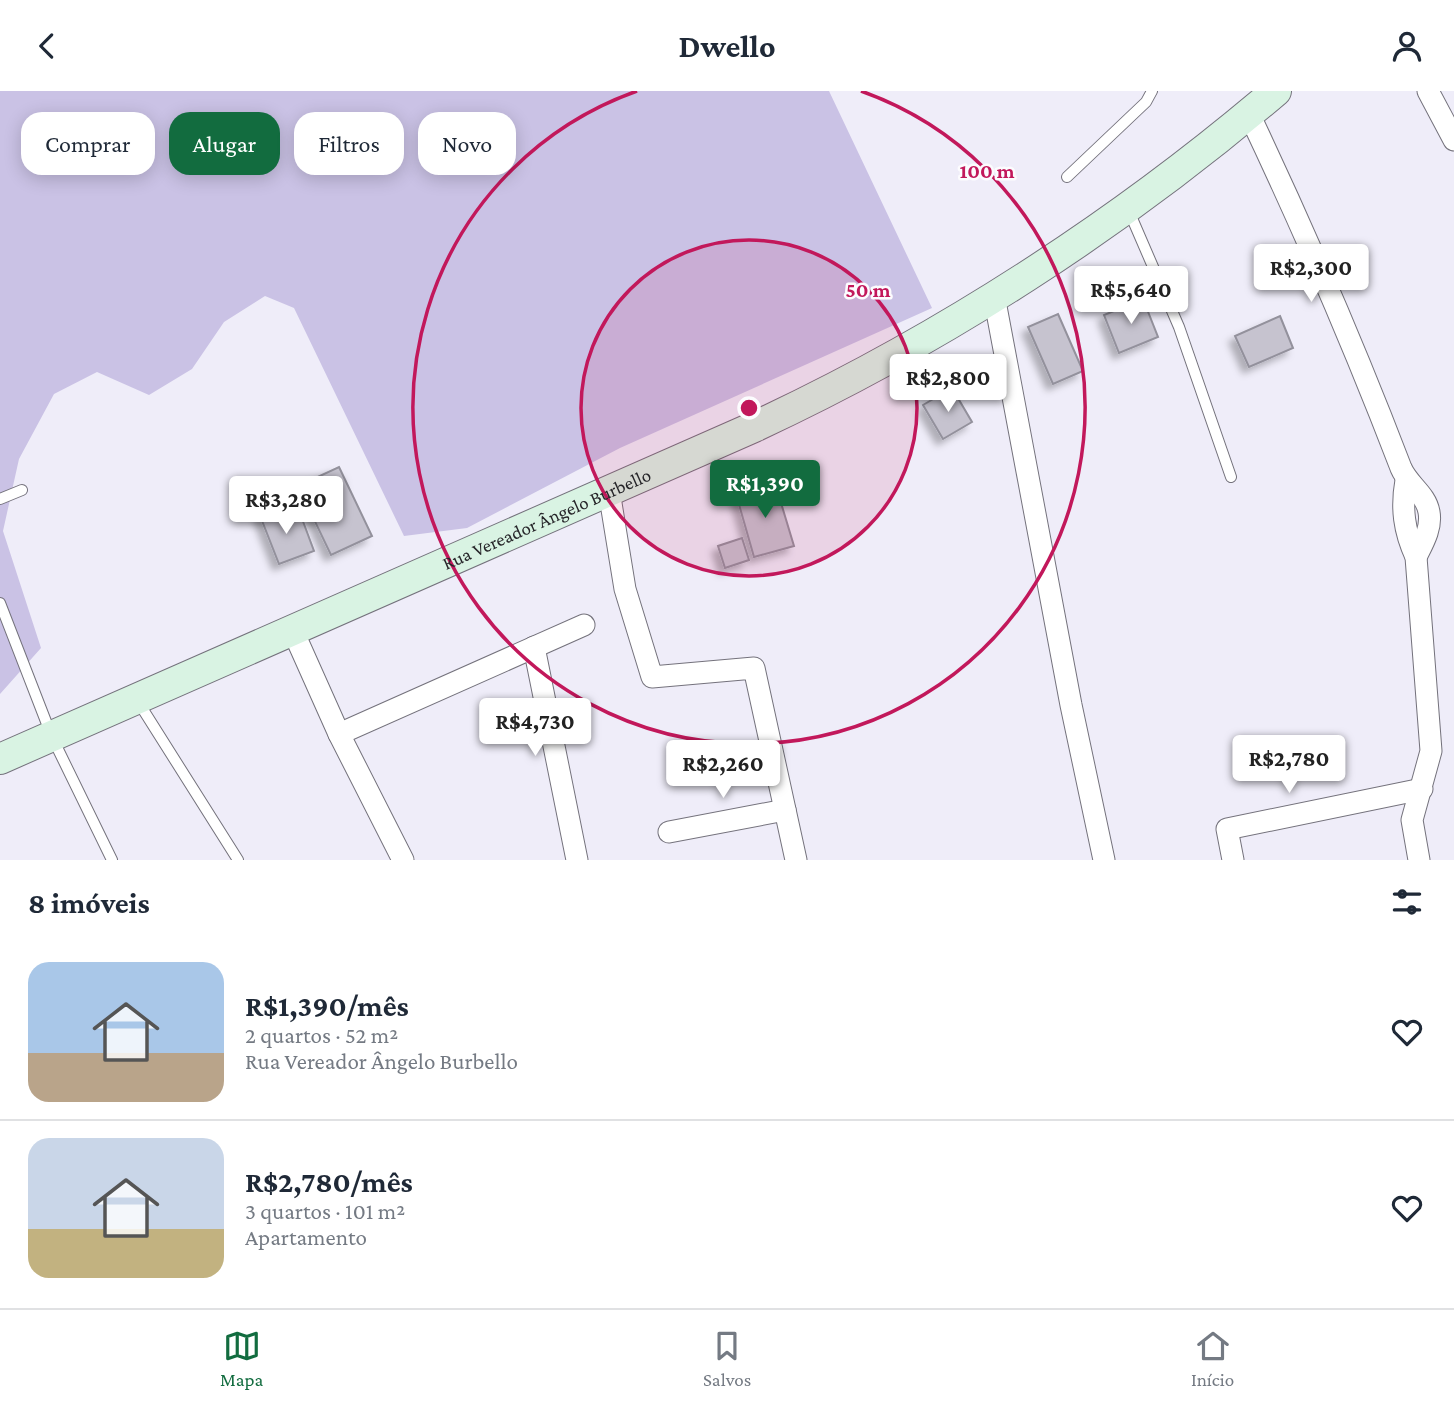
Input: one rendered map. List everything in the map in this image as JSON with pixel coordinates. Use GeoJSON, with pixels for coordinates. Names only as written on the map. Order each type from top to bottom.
{"type":"FeatureCollection","features":[{"type":"Feature","properties":{"kind":"main road","name":"Rua Vereador Ângelo Burbello"},"geometry":{"type":"LineString","coordinates":[[0,759],[609,491],[810,401],[876,367],[994,296],[1127,207],[1250,114],[1276,91]]}},
{"type":"Feature","properties":{"kind":"street"},"geometry":{"type":"LineString","coordinates":[[1428,91],[1454,140]]}},
{"type":"Feature","properties":{"kind":"street"},"geometry":{"type":"LineString","coordinates":[[1250,114],[1371,390],[1406,480],[1405,529],[1416,557],[1431,751],[1412,820],[1419,860]]}},
{"type":"Feature","properties":{"kind":"street"},"geometry":{"type":"LineString","coordinates":[[994,296],[1071,705],[1104,860]]}},
{"type":"Feature","properties":{"kind":"street"},"geometry":{"type":"LineString","coordinates":[[609,491],[625,589],[652,677],[754,668],[796,860]]}},
{"type":"Feature","properties":{"kind":"street"},"geometry":{"type":"LineString","coordinates":[[339,734],[584,625]]}},
{"type":"Feature","properties":{"kind":"street"},"geometry":{"type":"LineString","coordinates":[[293,631],[339,734],[403,860]]}},
{"type":"Feature","properties":{"kind":"street"},"geometry":{"type":"LineString","coordinates":[[534,647],[577,860]]}},
{"type":"Feature","properties":{"kind":"street"},"geometry":{"type":"LineString","coordinates":[[1233,860],[1227,829],[1422,789]]}},
{"type":"Feature","properties":{"kind":"street"},"geometry":{"type":"LineString","coordinates":[[669,832],[785,810]]}},
{"type":"Feature","properties":{"kind":"lane"},"geometry":{"type":"LineString","coordinates":[[1066,177],[1146,101],[1152,91]]}},
{"type":"Feature","properties":{"kind":"lane"},"geometry":{"type":"LineString","coordinates":[[1127,207],[1179,327],[1231,477]]}},
{"type":"Feature","properties":{"kind":"lane"},"geometry":{"type":"LineString","coordinates":[[0,499],[22,490]]}},
{"type":"Feature","properties":{"kind":"lane"},"geometry":{"type":"LineString","coordinates":[[0,603],[52,737],[112,860]]}},
{"type":"Feature","properties":{"kind":"lane"},"geometry":{"type":"LineString","coordinates":[[136,700],[238,860]]}},
{"type":"Feature","properties":{"kind":"shaded area"},"geometry":{"type":"Polygon","coordinates":[[[0,91],[829,91],[932,308],[620,448],[467,528],[404,536],[294,308],[265,296],[224,322],[192,369],[149,395],[97,372],[54,394],[19,459],[3,531],[41,648],[0,694],[0,91]]]}},
{"type":"Feature","properties":{"kind":"building"},"geometry":{"type":"Polygon","coordinates":[[[1143,299],[1158,337],[1119,353],[1104,315],[1143,299]]]}},
{"type":"Feature","properties":{"kind":"building"},"geometry":{"type":"Polygon","coordinates":[[[1058,314],[1083,371],[1053,384],[1028,327],[1058,314]]]}},
{"type":"Feature","properties":{"kind":"building"},"geometry":{"type":"Polygon","coordinates":[[[1280,316],[1293,348],[1249,367],[1235,336],[1280,316]]]}},
{"type":"Feature","properties":{"kind":"building"},"geometry":{"type":"Polygon","coordinates":[[[952,388],[972,422],[943,439],[923,405],[952,388]]]}},
{"type":"Feature","properties":{"kind":"building"},"geometry":{"type":"Polygon","coordinates":[[[339,467],[372,536],[331,555],[298,486],[339,467]]]}},
{"type":"Feature","properties":{"kind":"building"},"geometry":{"type":"Polygon","coordinates":[[[775,483],[794,546],[754,557],[736,494],[775,483]]]}},
{"type":"Feature","properties":{"kind":"building"},"geometry":{"type":"Polygon","coordinates":[[[278,506],[285,523],[301,516],[314,551],[279,564],[259,513],[278,506]]]}},
{"type":"Feature","properties":{"kind":"building"},"geometry":{"type":"Polygon","coordinates":[[[742,538],[749,560],[725,568],[718,546],[742,538]]]}}]}
